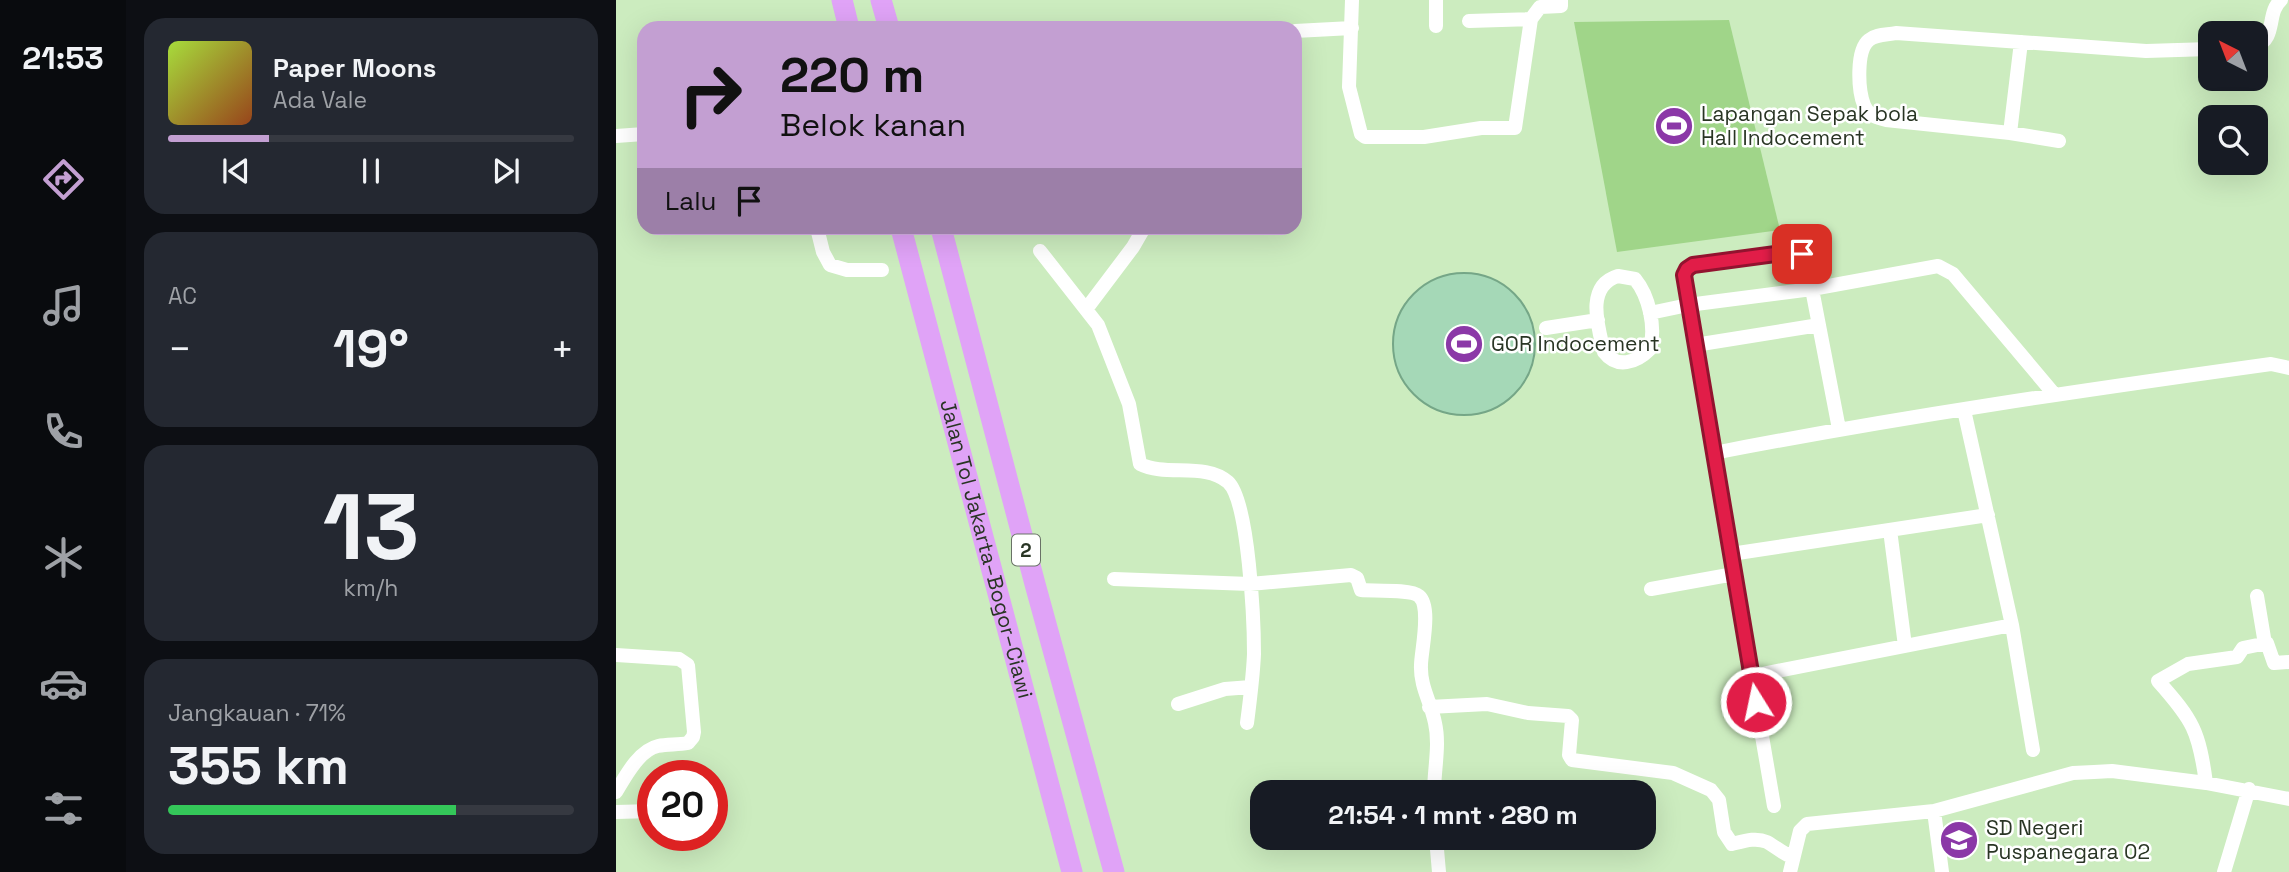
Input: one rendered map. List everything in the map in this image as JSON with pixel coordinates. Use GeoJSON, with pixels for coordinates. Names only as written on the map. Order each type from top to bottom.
{"type":"FeatureCollection","features":[{"type":"Feature","properties":{"kind":"highway"},"geometry":{"type":"LineString","coordinates":[[842,0],[847,21]]}},
{"type":"Feature","properties":{"kind":"highway"},"geometry":{"type":"LineString","coordinates":[[881,0],[887,21]]}},
{"type":"Feature","properties":{"kind":"highway","name":"Jalan Tol Jakarta–Bogor–Ciawi"},"geometry":{"type":"LineString","coordinates":[[903,235],[1072,872]]}},
{"type":"Feature","properties":{"kind":"highway","name":"Jalan Tol Jakarta–Bogor–Ciawi"},"geometry":{"type":"LineString","coordinates":[[943,235],[1114,872]]}},
{"type":"Feature","properties":{"kind":"street"},"geometry":{"type":"LineString","coordinates":[[1352,0],[1349,87],[1362,136],[1424,137],[1481,128],[1515,128],[1531,19],[1539,6],[1561,6],[1561,0]]}},
{"type":"Feature","properties":{"kind":"street"},"geometry":{"type":"LineString","coordinates":[[1436,0],[1436,26]]}},
{"type":"Feature","properties":{"kind":"street"},"geometry":{"type":"LineString","coordinates":[[2268,37],[2274,8],[2281,0]]}},
{"type":"Feature","properties":{"kind":"street"},"geometry":{"type":"LineString","coordinates":[[1469,21],[1531,19]]}},
{"type":"Feature","properties":{"kind":"street"},"geometry":{"type":"LineString","coordinates":[[1302,30],[1352,28]]}},
{"type":"Feature","properties":{"kind":"street"},"geometry":{"type":"LineString","coordinates":[[2059,141],[2010,133],[1886,121],[1874,117],[1863,104],[1859,65],[1862,49],[1873,37],[1896,33],[2146,51],[2198,49]]}},
{"type":"Feature","properties":{"kind":"street"},"geometry":{"type":"LineString","coordinates":[[2010,133],[2021,42]]}},
{"type":"Feature","properties":{"kind":"street"},"geometry":{"type":"LineString","coordinates":[[616,136],[637,134]]}},
{"type":"Feature","properties":{"kind":"street"},"geometry":{"type":"LineString","coordinates":[[819,235],[830,265],[847,270],[882,270]]}},
{"type":"Feature","properties":{"kind":"street"},"geometry":{"type":"LineString","coordinates":[[1087,308],[1140,235]]}},
{"type":"Feature","properties":{"kind":"street"},"geometry":{"type":"LineString","coordinates":[[1040,251],[1098,325],[1122,383],[1133,422],[1140,464],[1204,473],[1229,483],[1235,492],[1243,524],[1254,634],[1247,723]]}},
{"type":"Feature","properties":{"kind":"street"},"geometry":{"type":"LineString","coordinates":[[1774,806],[1688,305],[1684,275],[1687,269],[1693,265],[1798,251],[1806,259],[1839,429]]}},
{"type":"Feature","properties":{"kind":"street"},"geometry":{"type":"LineString","coordinates":[[1650,313],[1688,305],[1812,289],[1938,266],[1953,274],[2053,394]]}},
{"type":"Feature","properties":{"kind":"street"},"geometry":{"type":"LineString","coordinates":[[1618,276],[1636,279],[1645,291],[1650,313],[1650,349],[1627,363],[1615,362],[1604,352],[1596,305],[1598,291],[1603,284],[1618,276]]}},
{"type":"Feature","properties":{"kind":"street"},"geometry":{"type":"LineString","coordinates":[[1546,328],[1598,320]]}},
{"type":"Feature","properties":{"kind":"street"},"geometry":{"type":"LineString","coordinates":[[1695,345],[1819,325]]}},
{"type":"Feature","properties":{"kind":"street"},"geometry":{"type":"LineString","coordinates":[[1714,453],[1839,429],[2053,394],[2271,364],[2289,368]]}},
{"type":"Feature","properties":{"kind":"street"},"geometry":{"type":"LineString","coordinates":[[1964,410],[2012,625],[2033,750]]}},
{"type":"Feature","properties":{"kind":"street"},"geometry":{"type":"LineString","coordinates":[[1731,554],[1988,515]]}},
{"type":"Feature","properties":{"kind":"street"},"geometry":{"type":"LineString","coordinates":[[1890,530],[1905,646]]}},
{"type":"Feature","properties":{"kind":"street"},"geometry":{"type":"LineString","coordinates":[[1651,589],[1734,574]]}},
{"type":"Feature","properties":{"kind":"street"},"geometry":{"type":"LineString","coordinates":[[1114,579],[1250,584],[1351,575],[1357,578],[1361,590],[1411,593],[1419,596],[1423,600],[1425,613],[1422,686],[1437,734],[1435,780]]}},
{"type":"Feature","properties":{"kind":"street"},"geometry":{"type":"LineString","coordinates":[[2257,596],[2265,644]]}},
{"type":"Feature","properties":{"kind":"street"},"geometry":{"type":"LineString","coordinates":[[1752,676],[2012,625]]}},
{"type":"Feature","properties":{"kind":"street"},"geometry":{"type":"LineString","coordinates":[[2206,783],[2202,754],[2190,719],[2158,681],[2182,666],[2237,657],[2243,648],[2265,644],[2269,645],[2273,663],[2289,662]]}},
{"type":"Feature","properties":{"kind":"street"},"geometry":{"type":"LineString","coordinates":[[616,655],[673,659],[688,665],[694,732],[688,743],[657,746],[648,750],[616,792]]}},
{"type":"Feature","properties":{"kind":"street"},"geometry":{"type":"LineString","coordinates":[[1178,704],[1225,689],[1251,687]]}},
{"type":"Feature","properties":{"kind":"street"},"geometry":{"type":"LineString","coordinates":[[1430,707],[1487,704],[1528,713],[1568,716],[1572,720],[1569,755],[1572,760],[1673,773],[1711,790],[1718,800],[1724,832],[1732,844],[1752,839],[1768,842],[1793,857]]}},
{"type":"Feature","properties":{"kind":"street"},"geometry":{"type":"LineString","coordinates":[[1790,872],[1800,831],[1812,823],[1934,811],[2073,773],[2112,771],[2249,789],[2289,799]]}},
{"type":"Feature","properties":{"kind":"street"},"geometry":{"type":"LineString","coordinates":[[2224,872],[2249,789]]}},
{"type":"Feature","properties":{"kind":"street"},"geometry":{"type":"LineString","coordinates":[[616,812],[637,811]]}},
{"type":"Feature","properties":{"kind":"street"},"geometry":{"type":"LineString","coordinates":[[1934,811],[1942,872]]}},
{"type":"Feature","properties":{"kind":"street"},"geometry":{"type":"LineString","coordinates":[[1437,850],[1439,872]]}},
{"type":"Feature","properties":{"kind":"green space","name":"Lapangan Sepak bola Hall Indocement"},"geometry":{"type":"Polygon","coordinates":[[[1729,20],[1780,230],[1617,252],[1574,22],[1729,20]]]}},
{"type":"Feature","properties":{"kind":"building","name":"GOR Indocement"},"geometry":{"type":"Polygon","coordinates":[[[1464,273],[1491,278],[1514,294],[1530,317],[1535,344],[1530,371],[1514,394],[1491,410],[1464,415],[1437,410],[1414,394],[1398,371],[1393,344],[1398,317],[1414,294],[1437,278],[1464,273]]]}},
{"type":"Feature","properties":{"kind":"place","name":"Lapangan Sepak bola Hall Indocement"},"geometry":{"type":"Point","coordinates":[1674,126]}},
{"type":"Feature","properties":{"kind":"place","name":"GOR Indocement"},"geometry":{"type":"Point","coordinates":[1464,344]}},
{"type":"Feature","properties":{"kind":"place","name":"SD Negeri Puspanegara 02"},"geometry":{"type":"Point","coordinates":[1959,840]}},
{"type":"Feature","properties":{"kind":"route"},"geometry":{"type":"LineString","coordinates":[[1756,702],[1684,275],[1693,265],[1798,251],[1802,254]]}}]}
